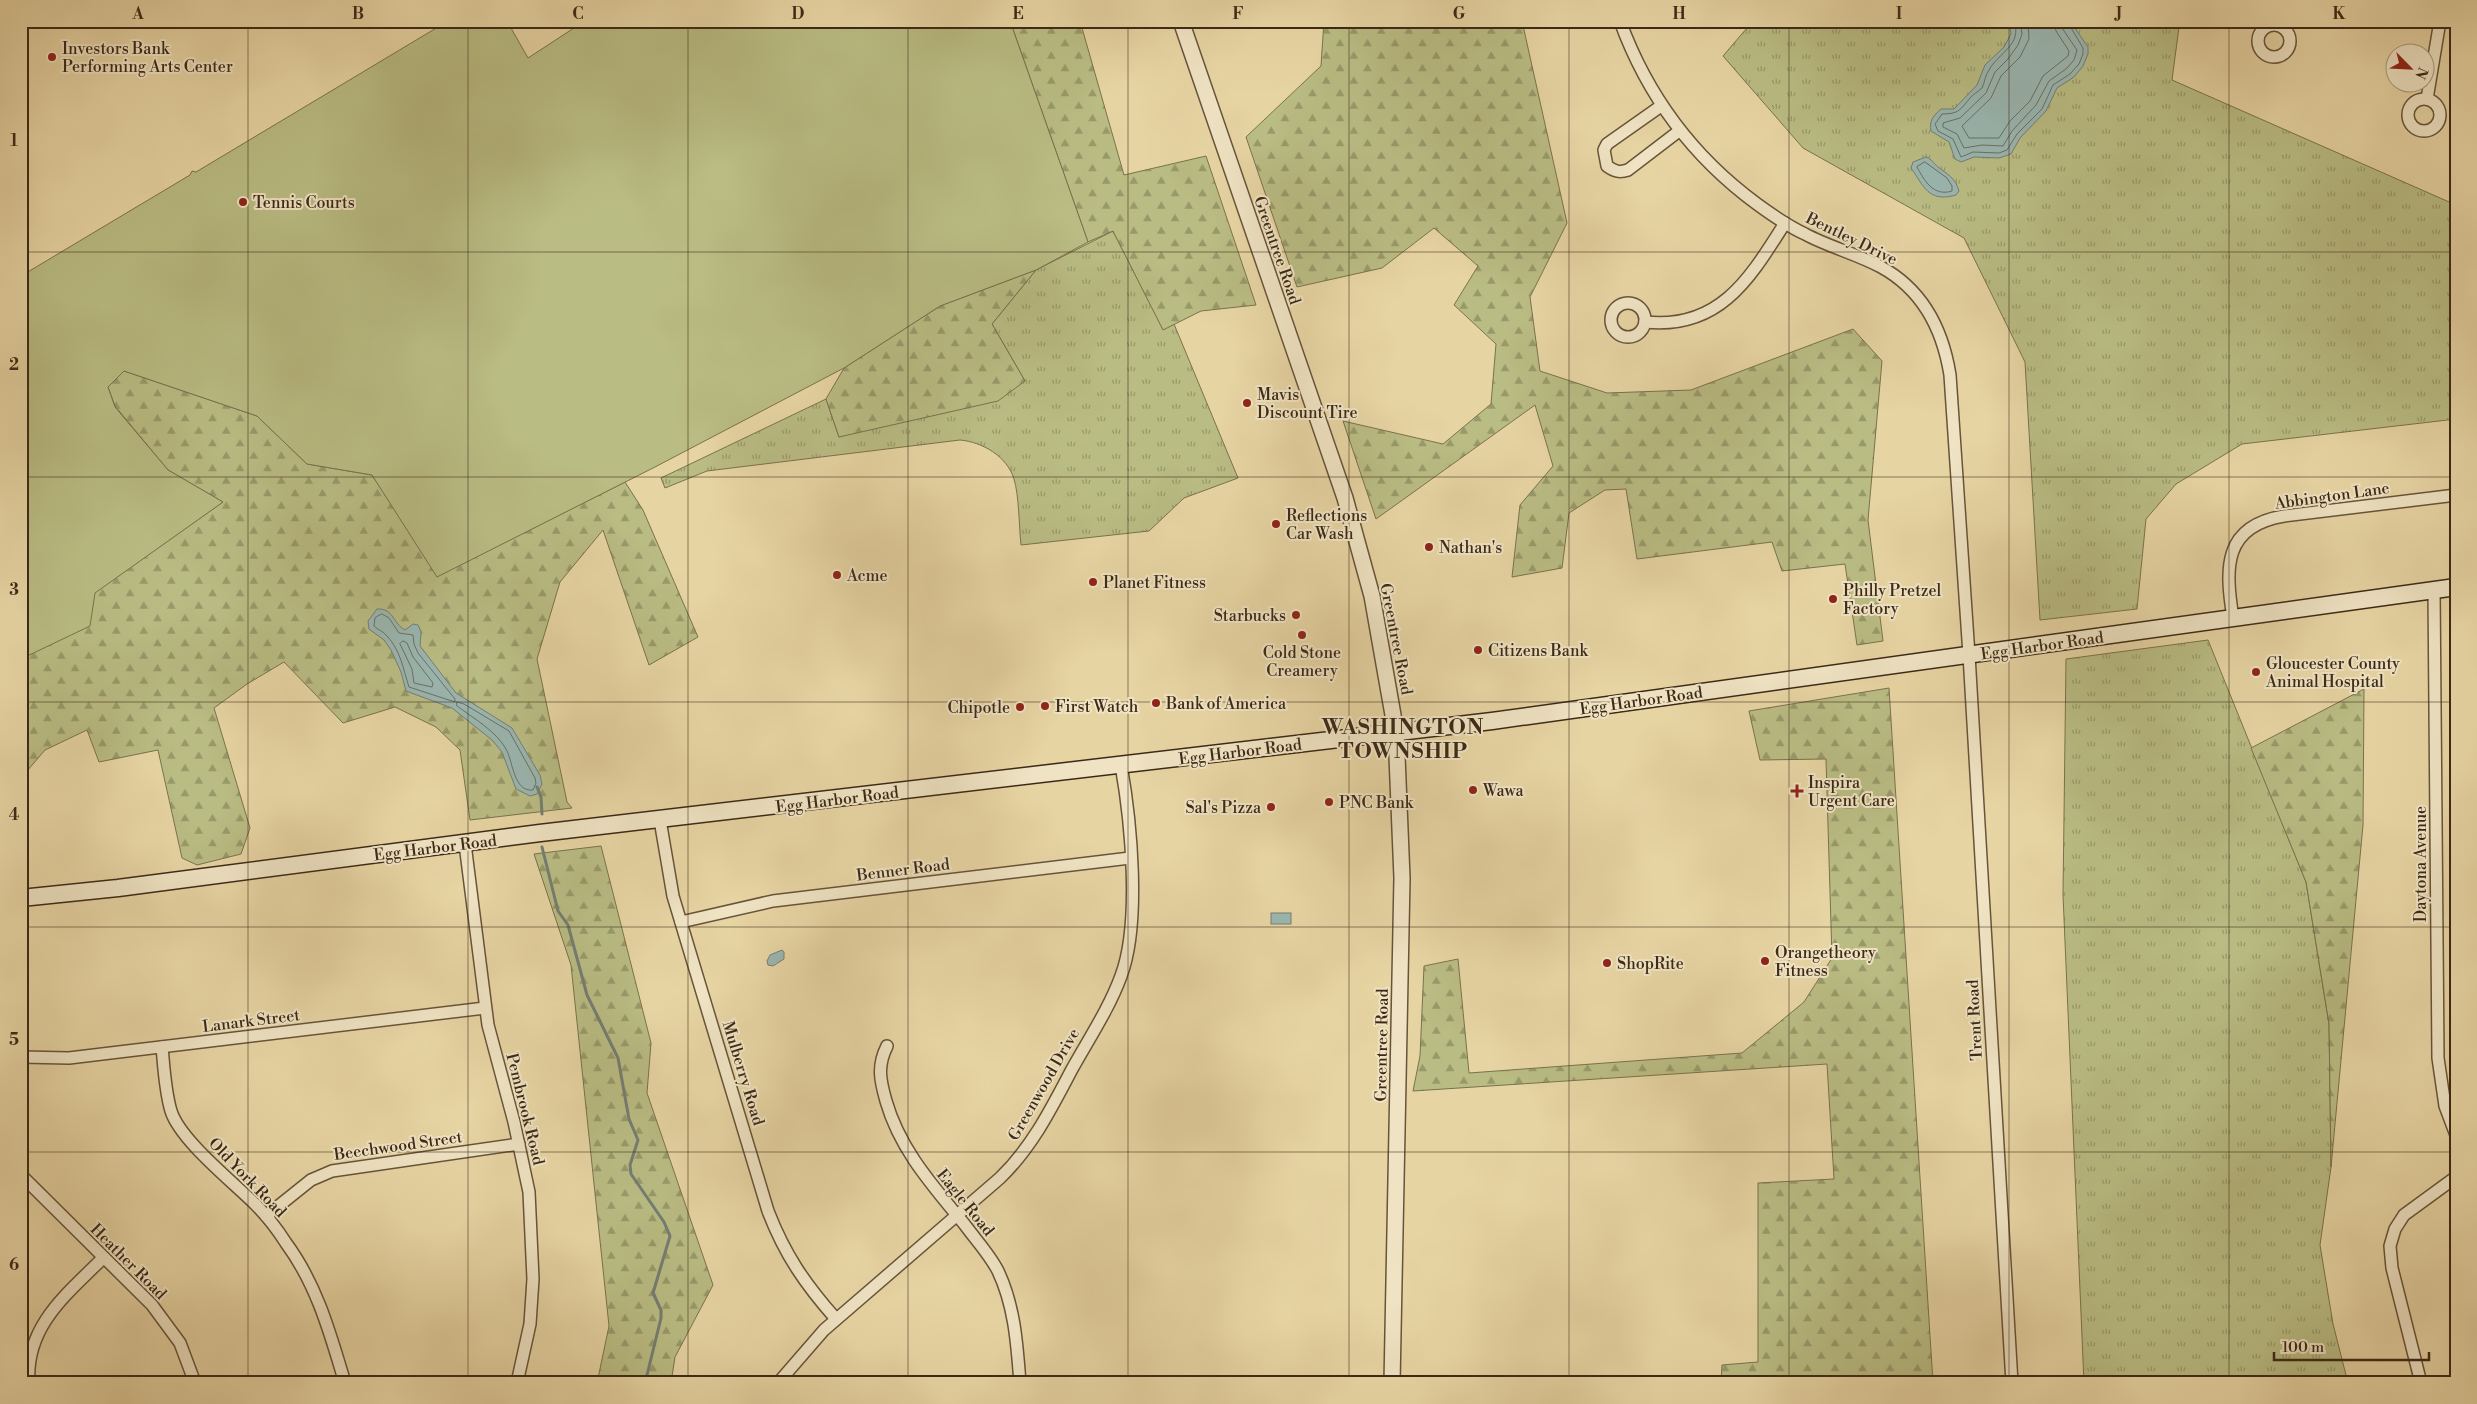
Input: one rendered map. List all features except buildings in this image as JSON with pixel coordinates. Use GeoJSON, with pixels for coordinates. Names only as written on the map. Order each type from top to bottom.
{"type":"FeatureCollection","features":[{"type":"Feature","properties":{"kind":"main road","name":"Egg Harbor Road"},"geometry":{"type":"LineString","coordinates":[[21,898],[118,888],[660,820],[1396,732],[2456,588]]}},
{"type":"Feature","properties":{"kind":"street","name":"Greentree Road"},"geometry":{"type":"LineString","coordinates":[[1182,21],[1345,498],[1372,596],[1396,732],[1402,878],[1392,1383]]}},
{"type":"Feature","properties":{"kind":"street","name":"Bentley Drive"},"geometry":{"type":"LineString","coordinates":[[1620,21],[1631,49],[1661,106],[1679,131],[1737,189],[1785,223],[1892,274],[1918,297],[1937,326],[1945,350],[1950,375],[1970,655]]}},
{"type":"Feature","properties":{"kind":"street"},"geometry":{"type":"LineString","coordinates":[[2427,99],[2440,21]]}},
{"type":"Feature","properties":{"kind":"street"},"geometry":{"type":"LineString","coordinates":[[1661,106],[1607,144],[1603,159],[1607,166],[1621,172],[1628,170],[1679,131]]}},
{"type":"Feature","properties":{"kind":"street"},"geometry":{"type":"LineString","coordinates":[[1645,322],[1685,320],[1724,302],[1753,273],[1785,223]]}},
{"type":"Feature","properties":{"kind":"street","name":"Abbington Lane"},"geometry":{"type":"LineString","coordinates":[[2232,618],[2227,580],[2230,558],[2241,537],[2261,523],[2284,516],[2456,496]]}},
{"type":"Feature","properties":{"kind":"street","name":"Daytona Avenue"},"geometry":{"type":"LineString","coordinates":[[2434,590],[2438,1058],[2443,1098],[2456,1135]]}},
{"type":"Feature","properties":{"kind":"street","name":"Trent Road"},"geometry":{"type":"LineString","coordinates":[[1970,655],[2012,1383]]}},
{"type":"Feature","properties":{"kind":"street","name":"Greenwood Drive"},"geometry":{"type":"LineString","coordinates":[[778,1383],[811,1343],[836,1319],[1008,1170],[1038,1132],[1116,987],[1126,957],[1131,927],[1130,858],[1121,765]]}},
{"type":"Feature","properties":{"kind":"street","name":"Mulberry Road"},"geometry":{"type":"LineString","coordinates":[[660,820],[669,875],[681,922],[768,1211],[793,1265],[812,1292],[836,1319]]}},
{"type":"Feature","properties":{"kind":"street","name":"Pembrook Road"},"geometry":{"type":"LineString","coordinates":[[465,844],[485,1008],[529,1192],[533,1279],[530,1324],[517,1383]]}},
{"type":"Feature","properties":{"kind":"street","name":"Benner Road"},"geometry":{"type":"LineString","coordinates":[[681,922],[773,900],[1130,858]]}},
{"type":"Feature","properties":{"kind":"street","name":"Lanark Street"},"geometry":{"type":"LineString","coordinates":[[21,1057],[69,1058],[485,1008]]}},
{"type":"Feature","properties":{"kind":"street","name":"Eagle Road"},"geometry":{"type":"LineString","coordinates":[[887,1046],[879,1068],[880,1080],[894,1125],[915,1163],[991,1259],[1003,1283],[1015,1327],[1020,1383]]}},
{"type":"Feature","properties":{"kind":"street","name":"Old York Road"},"geometry":{"type":"LineString","coordinates":[[162,1047],[166,1090],[171,1112],[176,1122],[192,1142],[266,1216],[293,1252],[314,1290],[327,1321],[345,1383]]}},
{"type":"Feature","properties":{"kind":"street","name":"Beechwood Street"},"geometry":{"type":"LineString","coordinates":[[266,1216],[306,1183],[332,1171],[519,1144]]}},
{"type":"Feature","properties":{"kind":"street","name":"Heather Road"},"geometry":{"type":"LineString","coordinates":[[21,1175],[152,1305],[172,1331],[186,1356],[195,1383]]}},
{"type":"Feature","properties":{"kind":"street"},"geometry":{"type":"LineString","coordinates":[[2421,1383],[2392,1268],[2390,1246],[2395,1230],[2404,1215],[2456,1177]]}},
{"type":"Feature","properties":{"kind":"street"},"geometry":{"type":"LineString","coordinates":[[29,1383],[31,1353],[46,1316],[103,1258]]}},
{"type":"Feature","properties":{"kind":"green space"},"geometry":{"type":"Polygon","coordinates":[[[448,21],[507,21],[528,58],[574,28],[570,21],[1010,21],[1088,242],[1036,270],[940,306],[844,368],[655,467],[437,577],[372,475],[307,464],[257,416],[124,371],[108,387],[115,407],[168,470],[223,502],[95,593],[90,626],[21,659],[21,276],[190,175],[192,171],[196,172],[448,21]]]}},
{"type":"Feature","properties":{"kind":"green space"},"geometry":{"type":"Polygon","coordinates":[[[1010,21],[1080,21],[1124,175],[1206,156],[1256,305],[1201,311],[1163,330],[1113,231],[1088,242],[1010,21]]]}},
{"type":"Feature","properties":{"kind":"green space"},"geometry":{"type":"Polygon","coordinates":[[[1324,21],[1522,21],[1567,223],[1530,297],[1540,371],[1607,393],[1691,390],[1853,329],[1882,361],[1868,520],[1883,641],[1857,645],[1845,564],[1782,571],[1772,542],[1637,559],[1626,489],[1605,490],[1569,513],[1562,568],[1512,577],[1520,505],[1553,466],[1535,405],[1376,519],[1343,421],[1443,444],[1491,404],[1496,344],[1454,305],[1478,266],[1434,228],[1382,268],[1297,287],[1246,137],[1321,66],[1324,21]]]}},
{"type":"Feature","properties":{"kind":"green space"},"geometry":{"type":"Polygon","coordinates":[[[1753,21],[2164,21],[2179,27],[2172,80],[2456,205],[2456,419],[2242,444],[2176,484],[2146,519],[2137,609],[2040,620],[2025,362],[1964,238],[1803,148],[1723,56],[1753,21]]]}},
{"type":"Feature","properties":{"kind":"green space"},"geometry":{"type":"Polygon","coordinates":[[[1113,231],[1163,329],[1174,324],[1238,478],[1184,498],[1149,531],[1021,545],[1017,493],[1011,471],[1000,457],[985,447],[960,440],[707,471],[665,488],[661,478],[826,399],[839,437],[1025,381],[992,324],[1036,270],[1113,231]]]}},
{"type":"Feature","properties":{"kind":"green space"},"geometry":{"type":"Polygon","coordinates":[[[1036,270],[992,324],[1025,381],[998,401],[839,437],[826,399],[844,368],[940,306],[1036,270]]]}},
{"type":"Feature","properties":{"kind":"green space"},"geometry":{"type":"Polygon","coordinates":[[[124,371],[257,416],[307,464],[372,475],[438,576],[625,482],[643,510],[698,637],[649,665],[603,530],[560,582],[537,659],[567,802],[572,808],[470,820],[460,750],[436,727],[395,707],[343,723],[284,662],[247,684],[214,708],[250,828],[241,854],[197,865],[182,858],[158,750],[99,762],[87,730],[45,750],[21,778],[21,659],[94,593],[223,502],[168,470],[115,406],[108,387],[124,371]]]}},
{"type":"Feature","properties":{"kind":"green space"},"geometry":{"type":"Polygon","coordinates":[[[2208,640],[2306,882],[2329,1024],[2331,1167],[2320,1245],[2333,1324],[2348,1383],[2084,1383],[2063,895],[2066,659],[2208,640]]]}},
{"type":"Feature","properties":{"kind":"green space"},"geometry":{"type":"Polygon","coordinates":[[[1889,688],[1933,1383],[1721,1383],[1722,1365],[1758,1362],[1758,1183],[1834,1179],[1827,1064],[1413,1091],[1420,1056],[1424,966],[1458,959],[1469,1073],[1742,1053],[1804,1002],[1832,958],[1826,759],[1760,760],[1749,711],[1889,688]]]}},
{"type":"Feature","properties":{"kind":"green space"},"geometry":{"type":"Polygon","coordinates":[[[2364,689],[2363,825],[2331,1167],[2329,1024],[2306,882],[2251,748],[2364,689]]]}},
{"type":"Feature","properties":{"kind":"green space"},"geometry":{"type":"Polygon","coordinates":[[[601,846],[651,1043],[647,1093],[713,1285],[675,1357],[671,1383],[597,1383],[609,1326],[571,965],[534,854],[601,846]]]}},
{"type":"Feature","properties":{"kind":"water"},"geometry":{"type":"Polygon","coordinates":[[[2009,21],[2070,21],[2088,47],[2088,54],[2083,66],[2074,77],[2057,88],[2046,111],[2020,138],[2011,154],[1999,158],[1974,157],[1961,162],[1955,159],[1949,142],[1931,131],[1931,121],[1941,109],[1954,109],[1977,85],[1985,65],[2004,47],[2011,34],[2009,21]]]}},
{"type":"Feature","properties":{"kind":"water"},"geometry":{"type":"Polygon","coordinates":[[[1926,157],[1953,179],[1959,191],[1956,195],[1939,197],[1933,195],[1924,187],[1911,168],[1913,162],[1926,157]]]}},
{"type":"Feature","properties":{"kind":"water"},"geometry":{"type":"Polygon","coordinates":[[[377,609],[387,611],[405,630],[413,624],[418,625],[421,632],[420,646],[456,693],[512,728],[540,775],[542,784],[537,794],[530,796],[516,789],[502,752],[492,740],[452,708],[406,691],[401,672],[391,650],[384,640],[369,629],[368,621],[377,609]]]}},
{"type":"Feature","properties":{"kind":"water"},"geometry":{"type":"Polygon","coordinates":[[[1271,913],[1291,913],[1291,924],[1271,924],[1271,913]]]}},
{"type":"Feature","properties":{"kind":"water"},"geometry":{"type":"Polygon","coordinates":[[[782,950],[784,952],[784,959],[773,966],[768,965],[767,961],[770,955],[782,950]]]}},
{"type":"Feature","properties":{"kind":"waterway"},"geometry":{"type":"LineString","coordinates":[[537,787],[541,797],[542,814]]}},
{"type":"Feature","properties":{"kind":"waterway"},"geometry":{"type":"LineString","coordinates":[[542,847],[558,911],[568,925],[587,995],[618,1058],[629,1119],[638,1140],[630,1165],[631,1174],[664,1222],[670,1236],[653,1293],[661,1310],[661,1318],[645,1383]]}},
{"type":"Feature","properties":{"kind":"place","name":"Investors Bank Performing Arts Center"},"geometry":{"type":"Point","coordinates":[52,57]}},
{"type":"Feature","properties":{"kind":"place","name":"Tennis Courts"},"geometry":{"type":"Point","coordinates":[243,202]}},
{"type":"Feature","properties":{"kind":"place","name":"Mavis Discount Tire"},"geometry":{"type":"Point","coordinates":[1247,403]}},
{"type":"Feature","properties":{"kind":"place","name":"Reflections Car Wash"},"geometry":{"type":"Point","coordinates":[1276,524]}},
{"type":"Feature","properties":{"kind":"place","name":"Nathan's"},"geometry":{"type":"Point","coordinates":[1429,547]}},
{"type":"Feature","properties":{"kind":"place","name":"Acme"},"geometry":{"type":"Point","coordinates":[837,575]}},
{"type":"Feature","properties":{"kind":"place","name":"Planet Fitness"},"geometry":{"type":"Point","coordinates":[1093,582]}},
{"type":"Feature","properties":{"kind":"place","name":"Philly Pretzel Factory"},"geometry":{"type":"Point","coordinates":[1833,599]}},
{"type":"Feature","properties":{"kind":"place","name":"Starbucks"},"geometry":{"type":"Point","coordinates":[1296,615]}},
{"type":"Feature","properties":{"kind":"place","name":"Cold Stone Creamery"},"geometry":{"type":"Point","coordinates":[1302,635]}},
{"type":"Feature","properties":{"kind":"place","name":"Citizens Bank"},"geometry":{"type":"Point","coordinates":[1478,650]}},
{"type":"Feature","properties":{"kind":"place","name":"Gloucester County Animal Hospital"},"geometry":{"type":"Point","coordinates":[2256,672]}},
{"type":"Feature","properties":{"kind":"place","name":"Bank of America"},"geometry":{"type":"Point","coordinates":[1156,703]}},
{"type":"Feature","properties":{"kind":"place","name":"First Watch"},"geometry":{"type":"Point","coordinates":[1045,706]}},
{"type":"Feature","properties":{"kind":"place","name":"Chipotle"},"geometry":{"type":"Point","coordinates":[1020,707]}},
{"type":"Feature","properties":{"kind":"place","name":"Wawa"},"geometry":{"type":"Point","coordinates":[1473,790]}},
{"type":"Feature","properties":{"kind":"place","name":"Inspira Urgent Care"},"geometry":{"type":"Point","coordinates":[1797,791]}},
{"type":"Feature","properties":{"kind":"place","name":"PNC Bank"},"geometry":{"type":"Point","coordinates":[1329,802]}},
{"type":"Feature","properties":{"kind":"place","name":"Sal's Pizza"},"geometry":{"type":"Point","coordinates":[1271,807]}},
{"type":"Feature","properties":{"kind":"place","name":"Orangetheory Fitness"},"geometry":{"type":"Point","coordinates":[1765,961]}},
{"type":"Feature","properties":{"kind":"place","name":"ShopRite"},"geometry":{"type":"Point","coordinates":[1607,963]}},
{"type":"Feature","properties":{"kind":"district","name":"WASHINGTON TOWNSHIP"},"geometry":{"type":"Point","coordinates":[1403,739]}}]}
